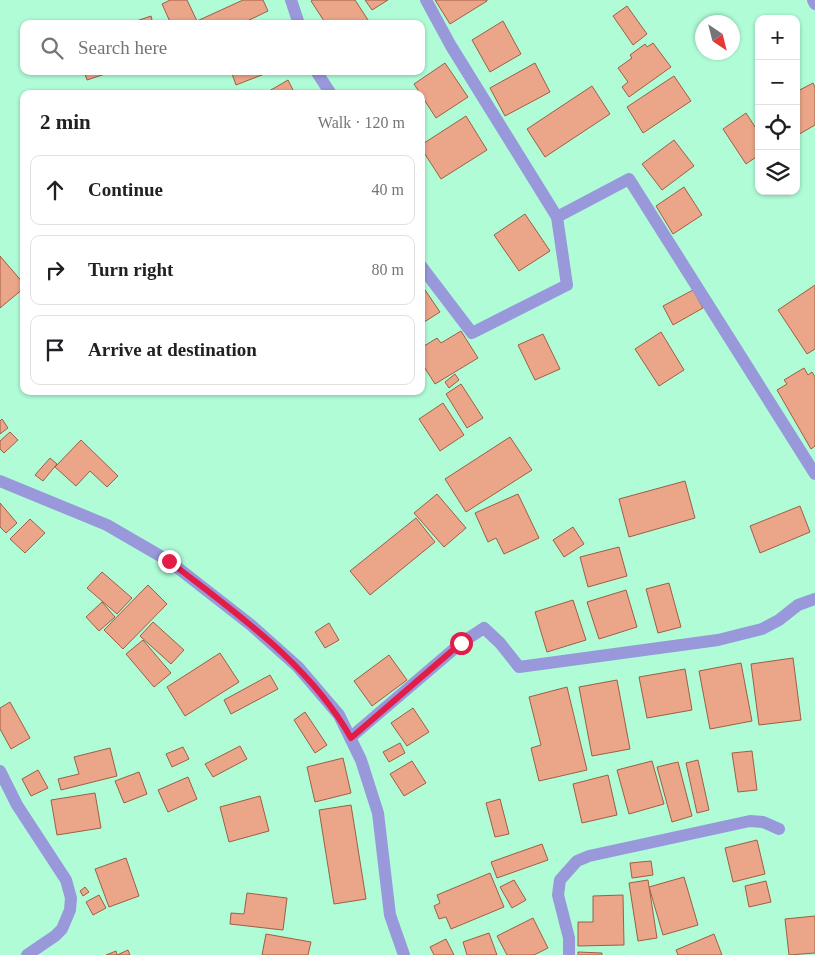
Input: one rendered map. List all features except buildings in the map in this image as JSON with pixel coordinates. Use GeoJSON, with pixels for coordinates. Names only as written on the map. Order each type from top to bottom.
{"type":"FeatureCollection","features":[{"type":"Feature","properties":{"kind":"street"},"geometry":{"type":"LineString","coordinates":[[291,0],[298,20]]}},
{"type":"Feature","properties":{"kind":"street"},"geometry":{"type":"LineString","coordinates":[[425,271],[472,333],[567,285],[558,217],[451,46],[426,0]]}},
{"type":"Feature","properties":{"kind":"street"},"geometry":{"type":"LineString","coordinates":[[813,0],[815,4]]}},
{"type":"Feature","properties":{"kind":"street"},"geometry":{"type":"LineString","coordinates":[[319,75],[328,90]]}},
{"type":"Feature","properties":{"kind":"street"},"geometry":{"type":"LineString","coordinates":[[558,217],[629,179],[815,474]]}},
{"type":"Feature","properties":{"kind":"street"},"geometry":{"type":"LineString","coordinates":[[0,481],[107,525],[169,561],[251,625],[298,667],[339,715],[361,760],[378,813],[390,915],[404,955]]}},
{"type":"Feature","properties":{"kind":"street"},"geometry":{"type":"LineString","coordinates":[[351,738],[461,643],[484,628],[500,643],[519,667],[718,640],[762,629],[779,620],[798,606],[815,599]]}},
{"type":"Feature","properties":{"kind":"street"},"geometry":{"type":"LineString","coordinates":[[0,771],[17,805],[66,880],[71,898],[70,910],[62,929],[56,936],[27,955]]}},
{"type":"Feature","properties":{"kind":"street"},"geometry":{"type":"LineString","coordinates":[[569,955],[569,938],[558,894],[560,880],[576,861],[589,856],[750,821],[763,822],[779,829]]}},
{"type":"Feature","properties":{"kind":"route"},"geometry":{"type":"LineString","coordinates":[[169,561],[251,625],[298,667],[339,715],[351,738],[397,696],[461,643]]}}]}
